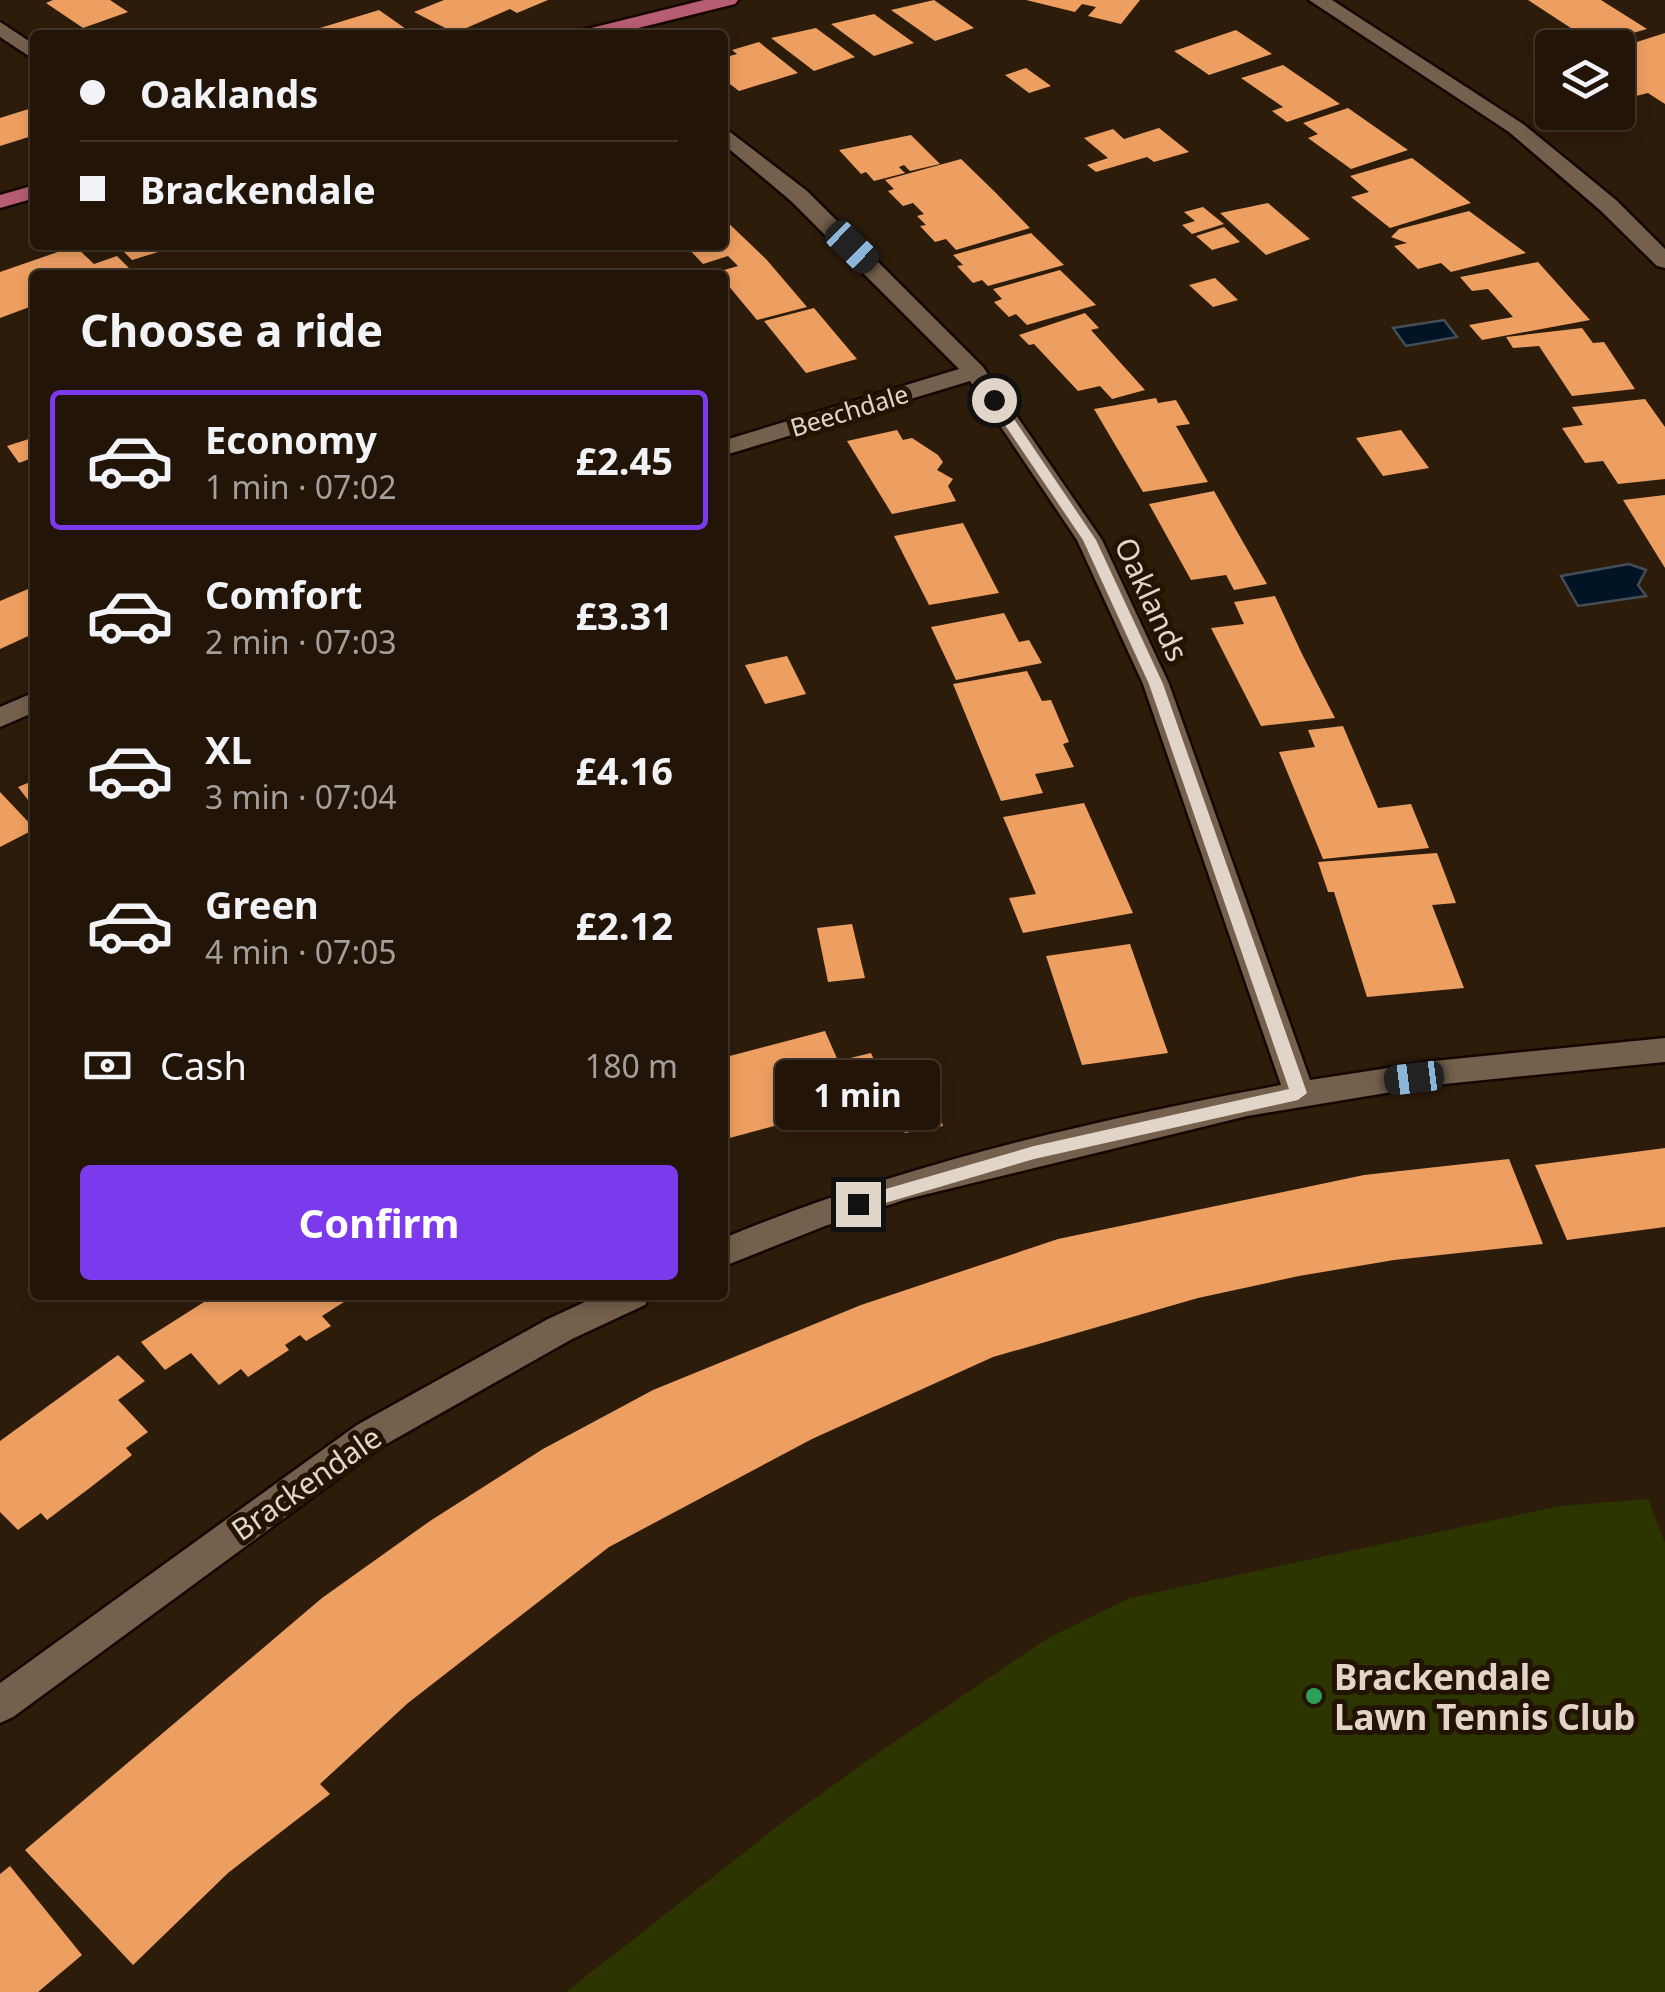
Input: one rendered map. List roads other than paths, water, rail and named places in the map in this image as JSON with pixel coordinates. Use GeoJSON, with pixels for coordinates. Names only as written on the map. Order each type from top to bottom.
{"type":"FeatureCollection","features":[{"type":"Feature","properties":{"kind":"main road"},"geometry":{"type":"LineString","coordinates":[[613,30],[728,0]]}},
{"type":"Feature","properties":{"kind":"main road"},"geometry":{"type":"LineString","coordinates":[[0,202],[30,193]]}},
{"type":"Feature","properties":{"kind":"street"},"geometry":{"type":"LineString","coordinates":[[1319,0],[1516,128],[1608,205],[1665,261]]}},
{"type":"Feature","properties":{"kind":"street"},"geometry":{"type":"LineString","coordinates":[[0,28],[30,50]]}},
{"type":"Feature","properties":{"kind":"street","name":"Oaklands"},"geometry":{"type":"LineString","coordinates":[[728,137],[799,196],[975,372],[1090,540],[1156,684],[1298,1093]]}},
{"type":"Feature","properties":{"kind":"street","name":"Beechdale"},"geometry":{"type":"LineString","coordinates":[[728,446],[975,372]]}},
{"type":"Feature","properties":{"kind":"street"},"geometry":{"type":"LineString","coordinates":[[0,718],[30,703]]}},
{"type":"Feature","properties":{"kind":"street"},"geometry":{"type":"LineString","coordinates":[[728,1251],[759,1237],[923,1182],[1034,1152],[1298,1093],[1665,1050]]}},
{"type":"Feature","properties":{"kind":"street","name":"Brackendale"},"geometry":{"type":"LineString","coordinates":[[0,1705],[369,1436],[560,1329],[623,1300]]}},
{"type":"Feature","properties":{"kind":"water"},"geometry":{"type":"Polygon","coordinates":[[[1444,320],[1457,337],[1406,346],[1393,328],[1444,320]]]}},
{"type":"Feature","properties":{"kind":"water"},"geometry":{"type":"Polygon","coordinates":[[[1629,564],[1646,570],[1638,585],[1646,596],[1578,606],[1561,576],[1629,564]]]}},
{"type":"Feature","properties":{"kind":"place","name":"Brackendale Lawn Tennis Club"},"geometry":{"type":"Point","coordinates":[1314,1696]}}]}
